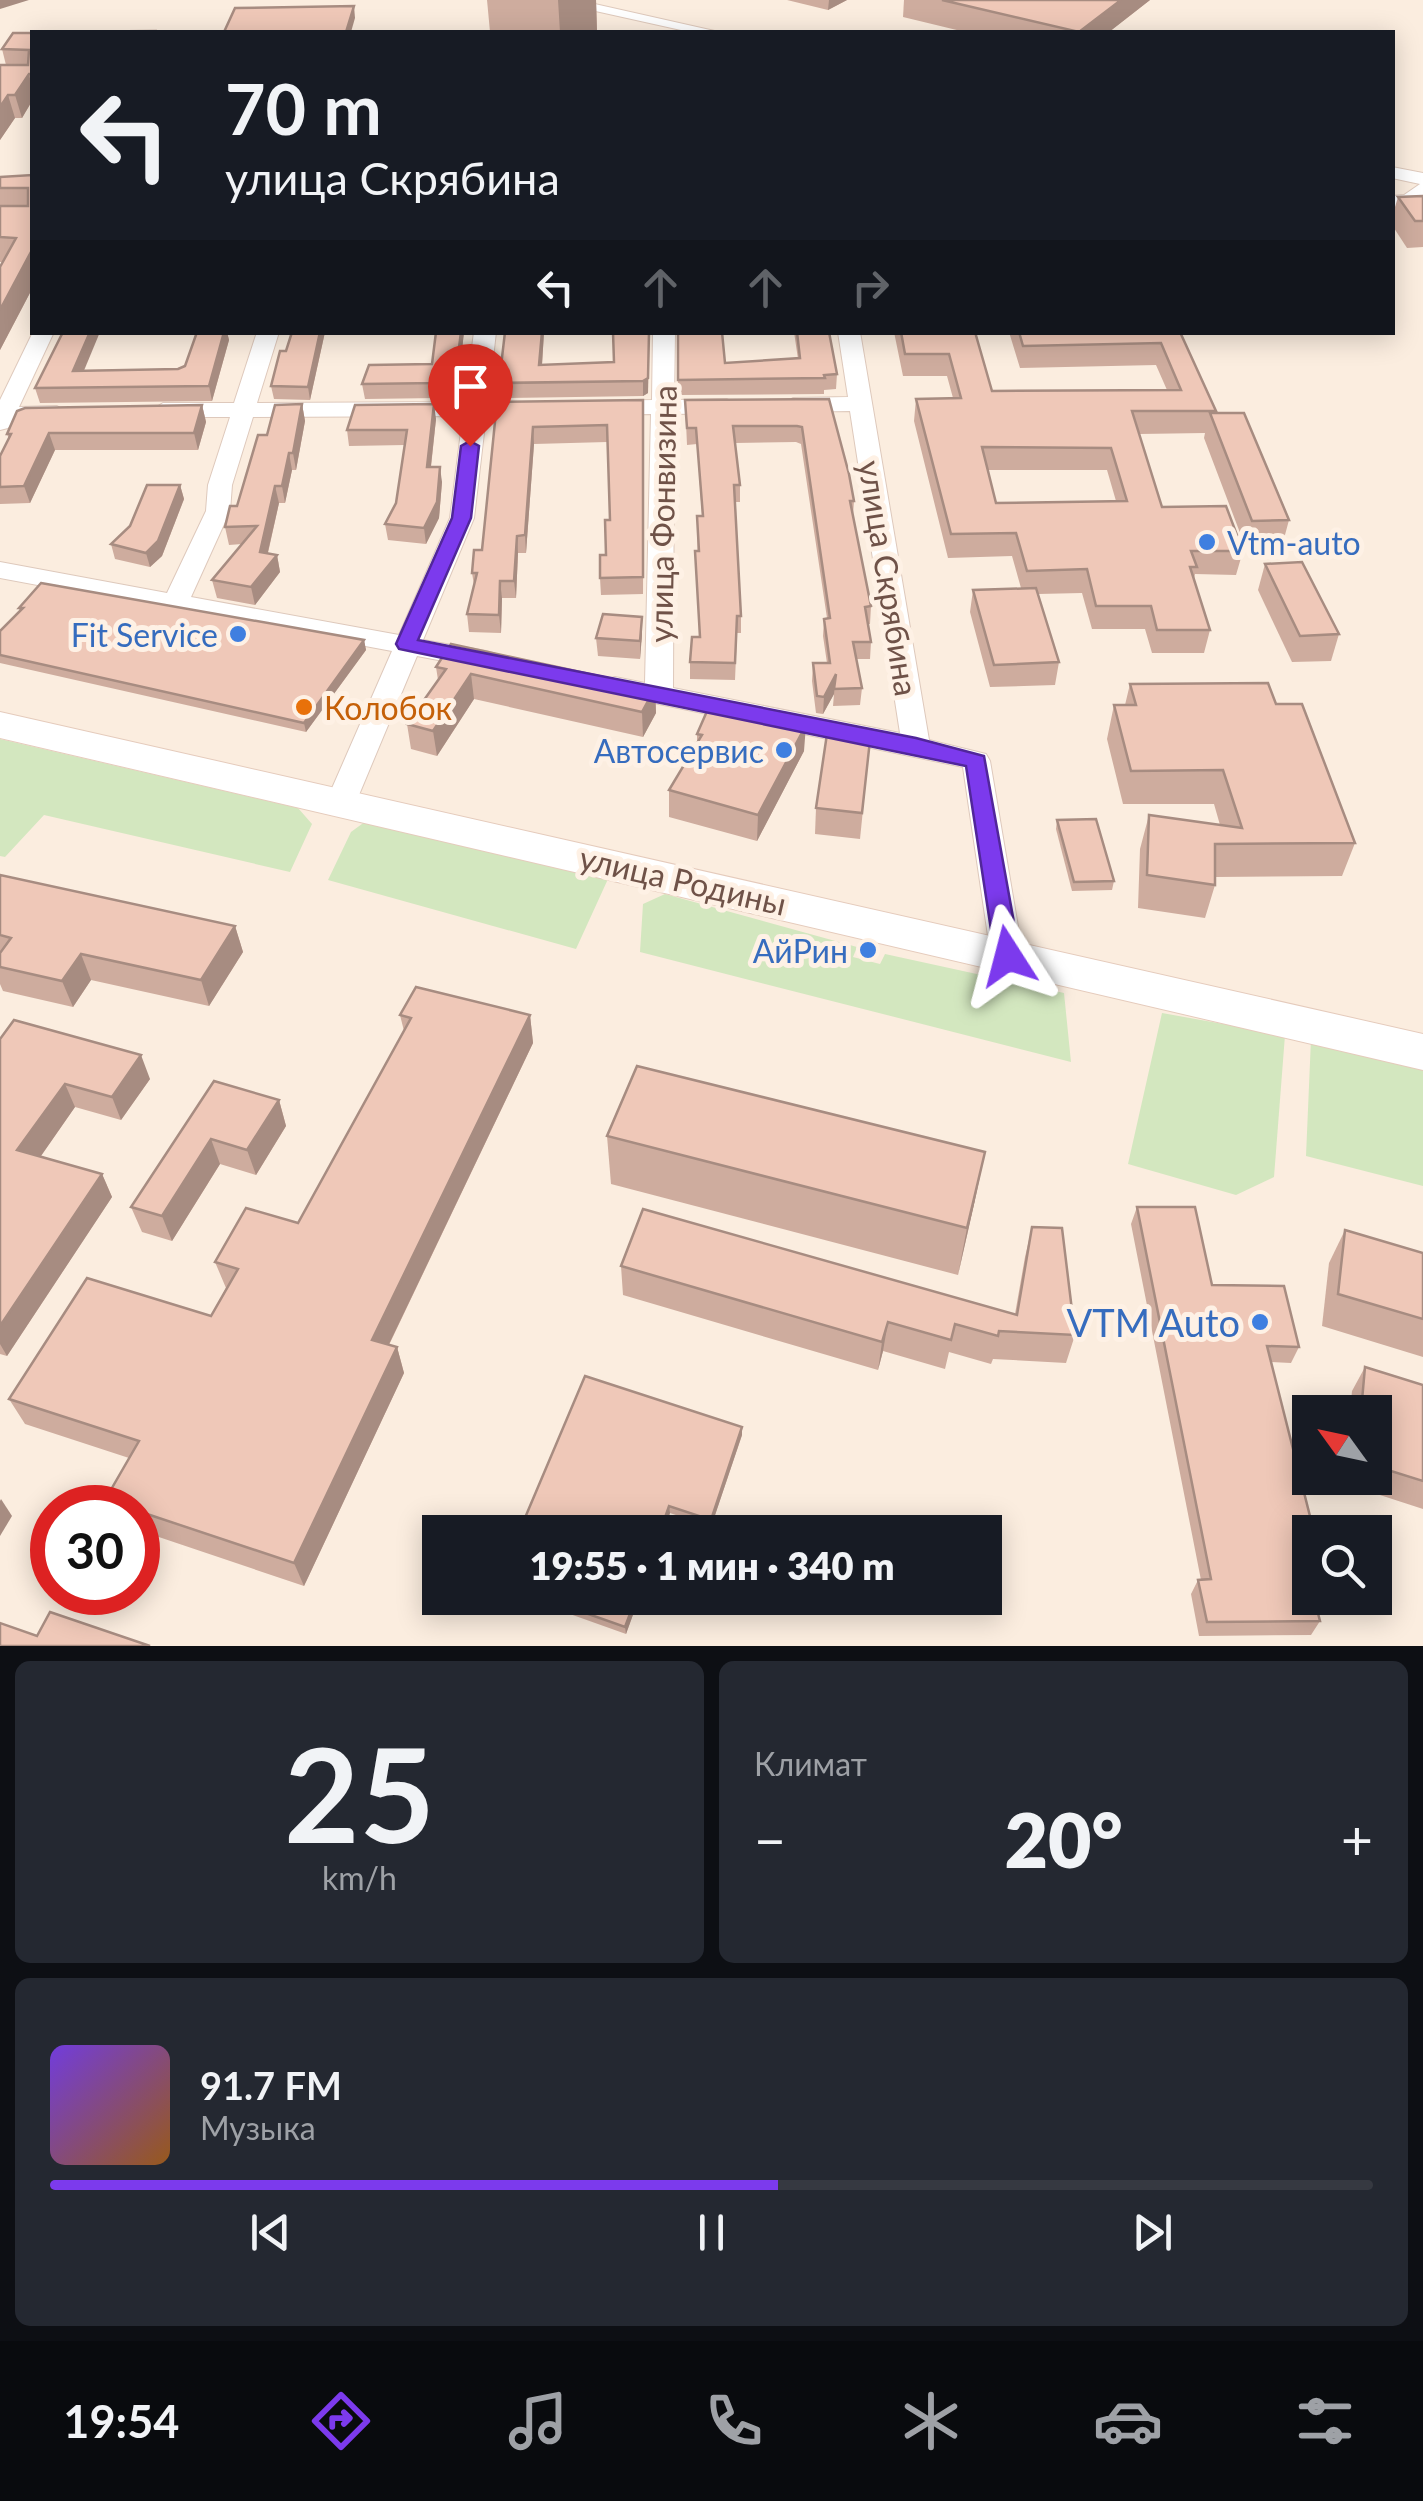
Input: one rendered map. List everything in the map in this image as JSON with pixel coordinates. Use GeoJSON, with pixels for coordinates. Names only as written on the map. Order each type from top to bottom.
{"type":"FeatureCollection","features":[{"type":"Feature","properties":{"kind":"street"},"geometry":{"type":"LineString","coordinates":[[554,0],[701,30]]}},
{"type":"Feature","properties":{"kind":"street"},"geometry":{"type":"LineString","coordinates":[[1395,173],[1423,179]]}},
{"type":"Feature","properties":{"kind":"street"},"geometry":{"type":"LineString","coordinates":[[1395,202],[1409,200],[1423,189]]}},
{"type":"Feature","properties":{"kind":"street"},"geometry":{"type":"LineString","coordinates":[[2,419],[43,335]]}},
{"type":"Feature","properties":{"kind":"street"},"geometry":{"type":"LineString","coordinates":[[176,602],[218,511],[220,485],[267,335]]}},
{"type":"Feature","properties":{"kind":"street"},"geometry":{"type":"LineString","coordinates":[[341,802],[462,518],[485,335]]}},
{"type":"Feature","properties":{"kind":"street","name":"улица Фонвизина"},"geometry":{"type":"LineString","coordinates":[[659,695],[664,335]]}},
{"type":"Feature","properties":{"kind":"street","name":"улица Скрябина"},"geometry":{"type":"LineString","coordinates":[[850,335],[916,746]]}},
{"type":"Feature","properties":{"kind":"street"},"geometry":{"type":"LineString","coordinates":[[134,411],[861,404]]}},
{"type":"Feature","properties":{"kind":"street"},"geometry":{"type":"LineString","coordinates":[[2,419],[79,412]]}},
{"type":"Feature","properties":{"kind":"street"},"geometry":{"type":"LineString","coordinates":[[0,570],[504,664]]}},
{"type":"Feature","properties":{"kind":"street"},"geometry":{"type":"LineString","coordinates":[[581,679],[976,761],[1008,956]]}},
{"type":"Feature","properties":{"kind":"street","name":"улица Родины"},"geometry":{"type":"LineString","coordinates":[[0,725],[1423,1052]]}},
{"type":"Feature","properties":{"kind":"green space"},"geometry":{"type":"Polygon","coordinates":[[[0,739],[298,808],[312,824],[290,872],[44,815],[5,857],[0,856],[0,739]]]}},
{"type":"Feature","properties":{"kind":"green space"},"geometry":{"type":"Polygon","coordinates":[[[366,821],[608,879],[576,949],[328,880],[351,832],[366,821]]]}},
{"type":"Feature","properties":{"kind":"green space"},"geometry":{"type":"Polygon","coordinates":[[[665,894],[857,947],[853,957],[880,964],[885,954],[1064,993],[1071,1062],[640,952],[643,904],[665,894]]]}},
{"type":"Feature","properties":{"kind":"green space"},"geometry":{"type":"Polygon","coordinates":[[[1162,1013],[1285,1035],[1274,1177],[1236,1195],[1128,1164],[1162,1013]]]}},
{"type":"Feature","properties":{"kind":"green space"},"geometry":{"type":"Polygon","coordinates":[[[1311,1039],[1423,1067],[1423,1186],[1306,1156],[1311,1039]]]}},
{"type":"Feature","properties":{"kind":"building"},"geometry":{"type":"Polygon","coordinates":[[[942,0],[1121,0],[1082,30],[942,0]]]}},
{"type":"Feature","properties":{"kind":"building"},"geometry":{"type":"Polygon","coordinates":[[[354,6],[347,30],[225,30],[235,8],[354,6]]]}},
{"type":"Feature","properties":{"kind":"building"},"geometry":{"type":"Polygon","coordinates":[[[13,33],[30,33],[30,74],[15,95],[8,95],[0,107],[0,65],[28,65],[29,50],[2,49],[13,33]]]}},
{"type":"Feature","properties":{"kind":"building"},"geometry":{"type":"Polygon","coordinates":[[[30,175],[30,254],[0,310],[0,267],[16,238],[0,237],[0,206],[28,206],[28,188],[0,188],[0,177],[30,175]]]}},
{"type":"Feature","properties":{"kind":"building"},"geometry":{"type":"Polygon","coordinates":[[[1423,196],[1423,221],[1415,221],[1398,197],[1423,196]]]}},
{"type":"Feature","properties":{"kind":"building"},"geometry":{"type":"Polygon","coordinates":[[[62,335],[89,335],[73,371],[178,369],[185,366],[196,335],[223,335],[209,386],[35,388],[62,335]]]}},
{"type":"Feature","properties":{"kind":"building"},"geometry":{"type":"Polygon","coordinates":[[[291,335],[319,335],[308,387],[271,386],[280,351],[286,351],[291,335]]]}},
{"type":"Feature","properties":{"kind":"building"},"geometry":{"type":"Polygon","coordinates":[[[436,335],[461,335],[455,379],[362,384],[369,365],[432,364],[436,335]]]}},
{"type":"Feature","properties":{"kind":"building"},"geometry":{"type":"Polygon","coordinates":[[[505,335],[542,335],[539,365],[614,362],[613,335],[649,335],[648,378],[643,381],[499,383],[505,335]]]}},
{"type":"Feature","properties":{"kind":"building"},"geometry":{"type":"Polygon","coordinates":[[[678,335],[722,335],[725,363],[800,358],[797,335],[830,335],[837,374],[824,375],[825,378],[678,380],[678,335]]]}},
{"type":"Feature","properties":{"kind":"building"},"geometry":{"type":"Polygon","coordinates":[[[902,335],[976,335],[992,391],[1181,390],[1161,343],[1023,346],[1020,335],[1181,335],[1216,411],[1132,411],[1162,507],[1226,506],[1243,551],[1191,551],[1197,567],[1190,567],[1210,630],[1157,630],[1151,606],[1096,606],[1087,569],[1027,571],[1016,533],[951,534],[916,399],[961,398],[949,354],[905,354],[902,335]],[[982,447],[996,503],[1127,501],[1111,448],[982,447]]]}},
{"type":"Feature","properties":{"kind":"building"},"geometry":{"type":"Polygon","coordinates":[[[829,399],[854,501],[850,501],[871,606],[865,607],[871,642],[853,642],[862,688],[834,689],[836,674],[824,697],[817,696],[813,663],[830,663],[824,619],[830,618],[802,427],[733,426],[740,485],[734,485],[741,616],[737,616],[735,663],[690,662],[692,637],[700,637],[695,551],[699,551],[697,516],[703,516],[696,428],[687,428],[685,400],[829,399]]]}},
{"type":"Feature","properties":{"kind":"building"},"geometry":{"type":"Polygon","coordinates":[[[643,400],[643,577],[600,578],[600,555],[606,555],[605,520],[610,520],[607,425],[533,427],[525,535],[517,536],[514,581],[500,581],[499,615],[467,614],[477,573],[472,573],[474,550],[482,550],[497,402],[643,400]]]}},
{"type":"Feature","properties":{"kind":"building"},"geometry":{"type":"Polygon","coordinates":[[[302,404],[293,453],[289,453],[282,486],[275,486],[260,552],[277,555],[251,587],[212,580],[257,526],[225,527],[230,506],[237,506],[258,435],[267,435],[275,405],[302,404]]]}},
{"type":"Feature","properties":{"kind":"building"},"geometry":{"type":"Polygon","coordinates":[[[434,404],[427,467],[440,467],[437,502],[424,528],[385,524],[396,503],[407,430],[347,430],[355,405],[434,404]]]}},
{"type":"Feature","properties":{"kind":"building"},"geometry":{"type":"Polygon","coordinates":[[[202,405],[194,433],[49,433],[24,486],[0,487],[0,456],[17,411],[202,405]]]}},
{"type":"Feature","properties":{"kind":"building"},"geometry":{"type":"Polygon","coordinates":[[[1210,413],[1244,413],[1289,520],[1252,521],[1210,413]]]}},
{"type":"Feature","properties":{"kind":"building"},"geometry":{"type":"Polygon","coordinates":[[[147,485],[180,485],[158,541],[146,553],[111,544],[130,526],[147,485]]]}},
{"type":"Feature","properties":{"kind":"building"},"geometry":{"type":"Polygon","coordinates":[[[1302,562],[1339,634],[1300,636],[1265,564],[1302,562]]]}},
{"type":"Feature","properties":{"kind":"building"},"geometry":{"type":"Polygon","coordinates":[[[41,583],[364,640],[304,723],[0,655],[0,631],[41,583]]]}},
{"type":"Feature","properties":{"kind":"building"},"geometry":{"type":"Polygon","coordinates":[[[1036,588],[1059,662],[994,665],[973,590],[1036,588]]]}},
{"type":"Feature","properties":{"kind":"building"},"geometry":{"type":"Polygon","coordinates":[[[603,614],[642,617],[640,641],[596,638],[603,614]]]}},
{"type":"Feature","properties":{"kind":"building"},"geometry":{"type":"Polygon","coordinates":[[[451,644],[655,688],[642,712],[471,674],[433,731],[407,724],[446,669],[436,667],[451,644]]]}},
{"type":"Feature","properties":{"kind":"building"},"geometry":{"type":"Polygon","coordinates":[[[1268,683],[1276,704],[1302,704],[1355,843],[1215,844],[1215,885],[1147,875],[1149,815],[1242,828],[1223,770],[1131,771],[1114,705],[1136,705],[1130,684],[1268,683]]]}},
{"type":"Feature","properties":{"kind":"building"},"geometry":{"type":"Polygon","coordinates":[[[711,702],[803,719],[802,724],[806,725],[758,815],[669,790],[702,735],[697,734],[711,702]]]}},
{"type":"Feature","properties":{"kind":"building"},"geometry":{"type":"Polygon","coordinates":[[[828,727],[871,731],[862,813],[816,808],[828,727]]]}},
{"type":"Feature","properties":{"kind":"building"},"geometry":{"type":"Polygon","coordinates":[[[1096,819],[1114,881],[1074,882],[1057,820],[1096,819]]]}},
{"type":"Feature","properties":{"kind":"building"},"geometry":{"type":"Polygon","coordinates":[[[0,875],[235,926],[201,980],[81,954],[62,981],[0,967],[0,953],[11,938],[0,935],[0,875]]]}},
{"type":"Feature","properties":{"kind":"building"},"geometry":{"type":"Polygon","coordinates":[[[416,987],[530,1015],[372,1340],[397,1347],[294,1563],[160,1518],[160,1485],[114,1485],[139,1441],[9,1399],[87,1278],[211,1316],[238,1269],[215,1262],[246,1208],[298,1223],[411,1018],[400,1015],[416,987]]]}},
{"type":"Feature","properties":{"kind":"building"},"geometry":{"type":"Polygon","coordinates":[[[14,1020],[141,1055],[112,1097],[65,1084],[17,1150],[102,1174],[0,1326],[0,1039],[14,1020]]]}},
{"type":"Feature","properties":{"kind":"building"},"geometry":{"type":"Polygon","coordinates":[[[637,1066],[985,1152],[967,1228],[607,1136],[637,1066]]]}},
{"type":"Feature","properties":{"kind":"building"},"geometry":{"type":"Polygon","coordinates":[[[214,1081],[279,1100],[247,1150],[211,1139],[162,1216],[131,1207],[214,1081]]]}},
{"type":"Feature","properties":{"kind":"building"},"geometry":{"type":"Polygon","coordinates":[[[1137,1207],[1195,1207],[1212,1285],[1284,1286],[1299,1347],[1267,1346],[1292,1445],[1292,1495],[1305,1495],[1310,1515],[1292,1515],[1292,1615],[1318,1615],[1320,1621],[1207,1622],[1198,1580],[1211,1579],[1137,1207]]]}},
{"type":"Feature","properties":{"kind":"building"},"geometry":{"type":"Polygon","coordinates":[[[643,1209],[1017,1315],[1032,1227],[1062,1228],[1075,1335],[999,1331],[998,1336],[955,1324],[951,1340],[888,1322],[882,1342],[621,1266],[643,1209]]]}},
{"type":"Feature","properties":{"kind":"building"},"geometry":{"type":"Polygon","coordinates":[[[1345,1230],[1423,1253],[1423,1319],[1338,1294],[1345,1230]]]}},
{"type":"Feature","properties":{"kind":"building"},"geometry":{"type":"Polygon","coordinates":[[[1365,1367],[1423,1385],[1423,1481],[1392,1471],[1392,1395],[1363,1395],[1365,1367]]]}},
{"type":"Feature","properties":{"kind":"building"},"geometry":{"type":"Polygon","coordinates":[[[585,1376],[742,1427],[713,1515],[696,1515],[669,1506],[666,1515],[526,1515],[585,1376]]]}},
{"type":"Feature","properties":{"kind":"building"},"geometry":{"type":"Polygon","coordinates":[[[48,1615],[59,1615],[150,1646],[0,1646],[0,1623],[37,1636],[48,1615]]]}},
{"type":"Feature","properties":{"kind":"building"},"geometry":{"type":"Polygon","coordinates":[[[591,1615],[630,1615],[625,1627],[591,1615]]]}},
{"type":"Feature","properties":{"kind":"place","name":"Vtm-auto"},"geometry":{"type":"Point","coordinates":[1207,542]}},
{"type":"Feature","properties":{"kind":"place","name":"Fit Service"},"geometry":{"type":"Point","coordinates":[238,634]}},
{"type":"Feature","properties":{"kind":"place","name":"Колобок"},"geometry":{"type":"Point","coordinates":[304,707]}},
{"type":"Feature","properties":{"kind":"place","name":"Автосервис"},"geometry":{"type":"Point","coordinates":[784,750]}},
{"type":"Feature","properties":{"kind":"place","name":"АйРин"},"geometry":{"type":"Point","coordinates":[868,950]}},
{"type":"Feature","properties":{"kind":"place","name":"VTM Auto"},"geometry":{"type":"Point","coordinates":[1260,1322]}},
{"type":"Feature","properties":{"kind":"route"},"geometry":{"type":"LineString","coordinates":[[470,446],[462,518],[406,644],[976,761],[1008,956]]}}]}
